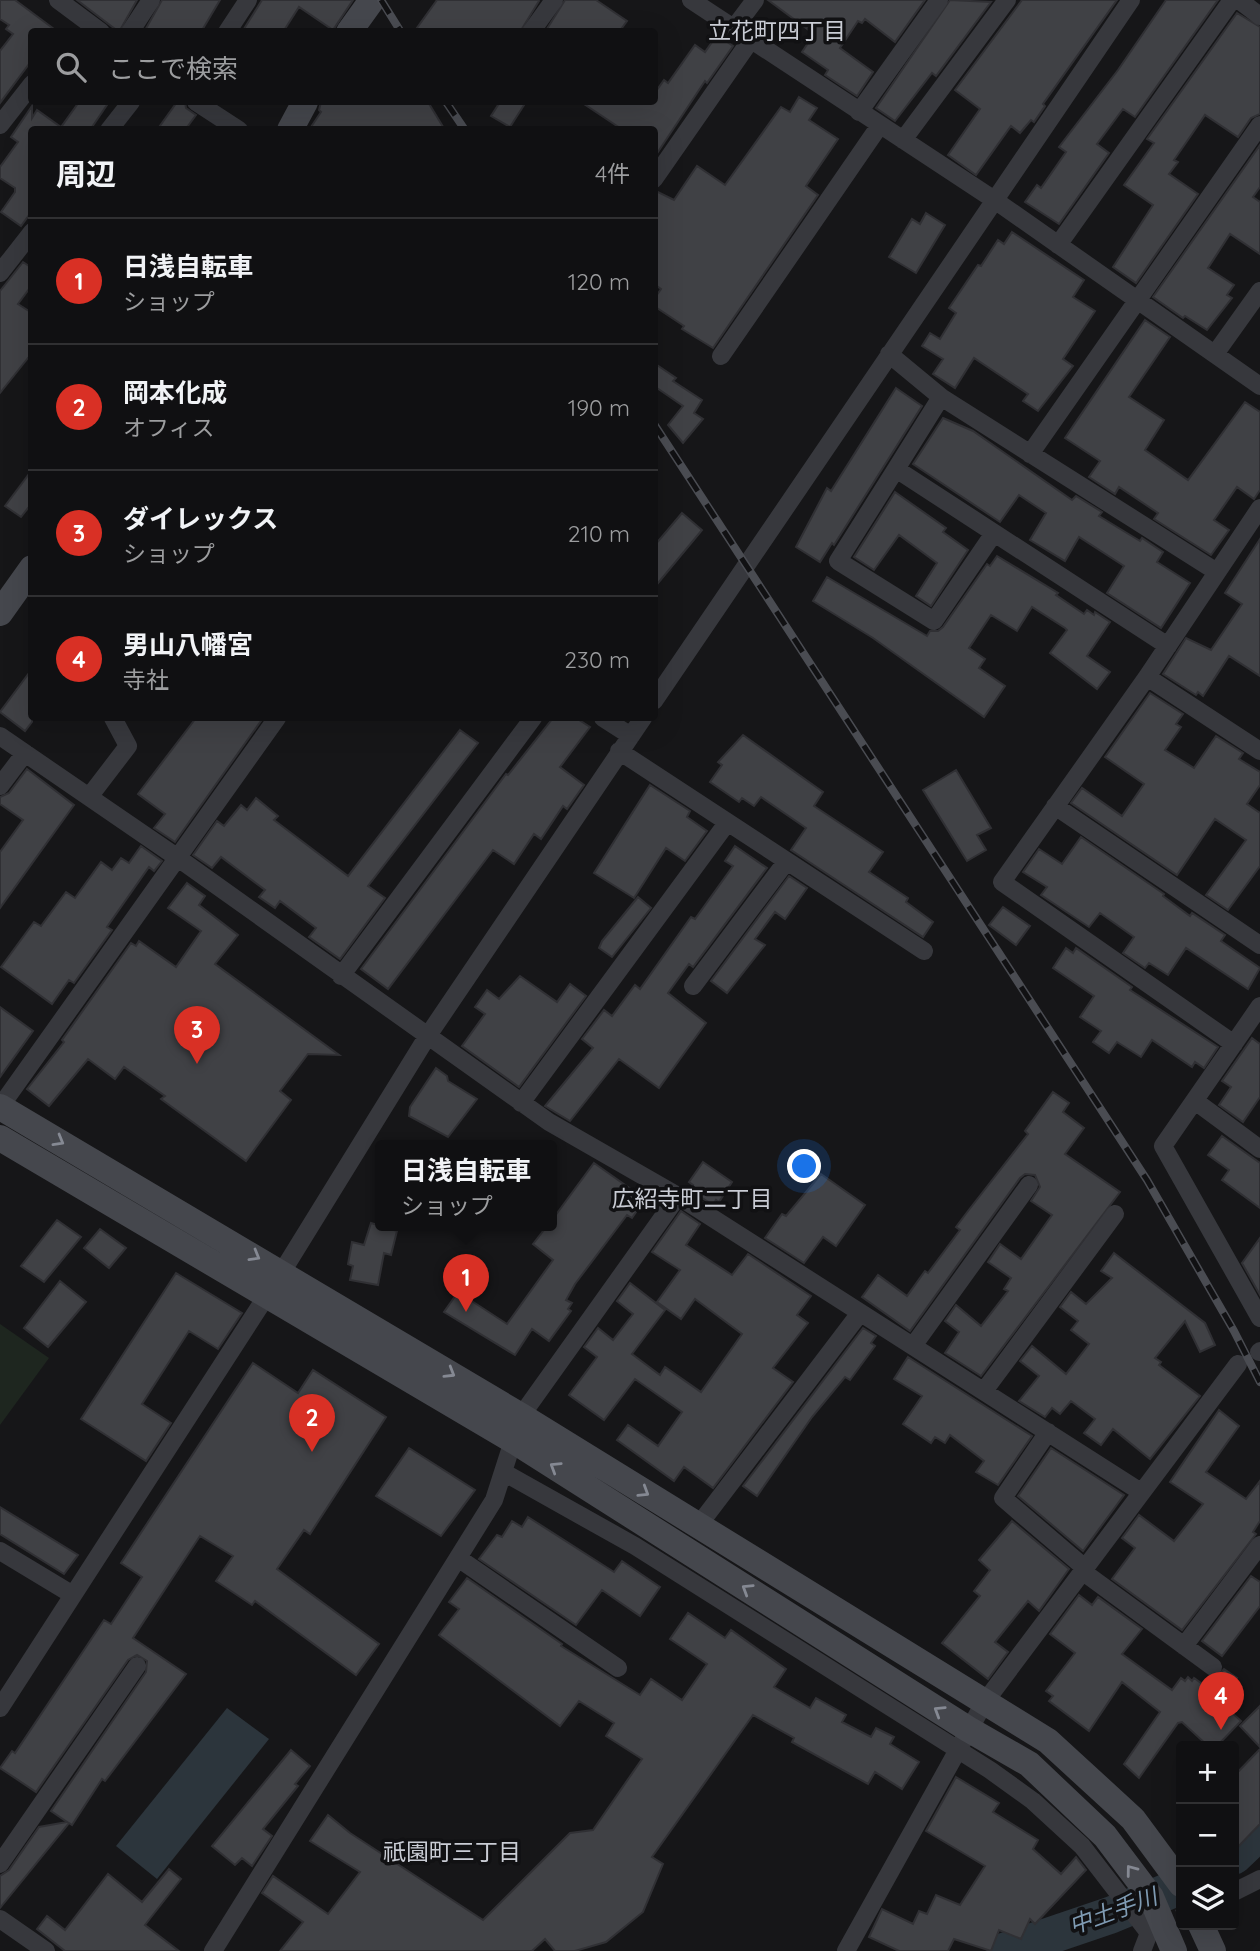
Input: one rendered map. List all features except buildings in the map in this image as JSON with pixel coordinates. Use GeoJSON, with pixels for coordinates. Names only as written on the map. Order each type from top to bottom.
{"type":"FeatureCollection","features":[{"type":"Feature","properties":{"kind":"street"},"geometry":{"type":"LineString","coordinates":[[58,0],[77,25]]}},
{"type":"Feature","properties":{"kind":"street"},"geometry":{"type":"LineString","coordinates":[[133,28],[151,0]]}},
{"type":"Feature","properties":{"kind":"street"},"geometry":{"type":"LineString","coordinates":[[230,28],[248,0]]}},
{"type":"Feature","properties":{"kind":"street"},"geometry":{"type":"LineString","coordinates":[[352,28],[372,0]]}},
{"type":"Feature","properties":{"kind":"street"},"geometry":{"type":"LineString","coordinates":[[534,28],[554,0]]}},
{"type":"Feature","properties":{"kind":"street"},"geometry":{"type":"LineString","coordinates":[[691,0],[993,199],[1260,386]]}},
{"type":"Feature","properties":{"kind":"street"},"geometry":{"type":"LineString","coordinates":[[734,28],[755,0]]}},
{"type":"Feature","properties":{"kind":"street"},"geometry":{"type":"LineString","coordinates":[[859,112],[939,0]]}},
{"type":"Feature","properties":{"kind":"street"},"geometry":{"type":"LineString","coordinates":[[904,140],[1007,0]]}},
{"type":"Feature","properties":{"kind":"street"},"geometry":{"type":"LineString","coordinates":[[658,695],[993,199],[1131,0]]}},
{"type":"Feature","properties":{"kind":"street"},"geometry":{"type":"LineString","coordinates":[[1058,244],[1232,0]]}},
{"type":"Feature","properties":{"kind":"street"},"geometry":{"type":"LineString","coordinates":[[1239,0],[1260,16]]}},
{"type":"Feature","properties":{"kind":"street"},"geometry":{"type":"LineString","coordinates":[[658,173],[750,41]]}},
{"type":"Feature","properties":{"kind":"street"},"geometry":{"type":"LineString","coordinates":[[0,125],[28,89]]}},
{"type":"Feature","properties":{"kind":"street"},"geometry":{"type":"LineString","coordinates":[[112,126],[129,105]]}},
{"type":"Feature","properties":{"kind":"street"},"geometry":{"type":"LineString","coordinates":[[200,105],[233,126]]}},
{"type":"Feature","properties":{"kind":"street"},"geometry":{"type":"LineString","coordinates":[[292,126],[303,105]]}},
{"type":"Feature","properties":{"kind":"street"},"geometry":{"type":"LineString","coordinates":[[207,126],[215,115]]}},
{"type":"Feature","properties":{"kind":"street"},"geometry":{"type":"LineString","coordinates":[[721,356],[880,125]]}},
{"type":"Feature","properties":{"kind":"street"},"geometry":{"type":"LineString","coordinates":[[1030,454],[1260,125]]}},
{"type":"Feature","properties":{"kind":"street"},"geometry":{"type":"LineString","coordinates":[[0,273],[28,237]]}},
{"type":"Feature","properties":{"kind":"street"},"geometry":{"type":"LineString","coordinates":[[1215,354],[1260,291]]}},
{"type":"Feature","properties":{"kind":"street"},"geometry":{"type":"LineString","coordinates":[[889,354],[941,397],[1217,572]]}},
{"type":"Feature","properties":{"kind":"street"},"geometry":{"type":"LineString","coordinates":[[941,397],[838,561],[934,621],[994,533]]}},
{"type":"Feature","properties":{"kind":"street"},"geometry":{"type":"LineString","coordinates":[[896,469],[1168,646]]}},
{"type":"Feature","properties":{"kind":"street"},"geometry":{"type":"LineString","coordinates":[[1234,1044],[1002,882],[1147,677],[1260,508]]}},
{"type":"Feature","properties":{"kind":"street"},"geometry":{"type":"LineString","coordinates":[[0,613],[28,574]]}},
{"type":"Feature","properties":{"kind":"street"},"geometry":{"type":"LineString","coordinates":[[1147,677],[1260,751]]}},
{"type":"Feature","properties":{"kind":"street"},"geometry":{"type":"LineString","coordinates":[[89,797],[128,746],[115,721]]}},
{"type":"Feature","properties":{"kind":"street"},"geometry":{"type":"LineString","coordinates":[[275,721],[0,1107],[282,1272],[518,1428],[962,1739],[1082,1846],[1117,1889],[1140,1945]]}},
{"type":"Feature","properties":{"kind":"street"},"geometry":{"type":"LineString","coordinates":[[341,975],[531,721]]}},
{"type":"Feature","properties":{"kind":"street"},"geometry":{"type":"LineString","coordinates":[[608,721],[631,736]]}},
{"type":"Feature","properties":{"kind":"street"},"geometry":{"type":"LineString","coordinates":[[0,1708],[282,1272],[427,1037],[641,721]]}},
{"type":"Feature","properties":{"kind":"street"},"geometry":{"type":"LineString","coordinates":[[0,736],[178,858],[522,1103],[678,1196],[1141,1492]]}},
{"type":"Feature","properties":{"kind":"street"},"geometry":{"type":"LineString","coordinates":[[619,751],[924,951]]}},
{"type":"Feature","properties":{"kind":"street"},"geometry":{"type":"LineString","coordinates":[[0,786],[25,753]]}},
{"type":"Feature","properties":{"kind":"street"},"geometry":{"type":"LineString","coordinates":[[1055,806],[1260,945]]}},
{"type":"Feature","properties":{"kind":"street"},"geometry":{"type":"LineString","coordinates":[[522,1103],[727,823]]}},
{"type":"Feature","properties":{"kind":"street"},"geometry":{"type":"LineString","coordinates":[[693,986],[786,862]]}},
{"type":"Feature","properties":{"kind":"street"},"geometry":{"type":"LineString","coordinates":[[1260,1006],[1163,1146],[1260,1318]]}},
{"type":"Feature","properties":{"kind":"street"},"geometry":{"type":"LineString","coordinates":[[1195,1101],[1260,1149]]}},
{"type":"Feature","properties":{"kind":"street"},"geometry":{"type":"LineString","coordinates":[[0,1138],[265,1296],[518,1428],[698,1526],[1048,1741],[1124,1810],[1176,1878]]}},
{"type":"Feature","properties":{"kind":"street"},"geometry":{"type":"LineString","coordinates":[[913,1346],[1029,1185]]}},
{"type":"Feature","properties":{"kind":"street"},"geometry":{"type":"LineString","coordinates":[[213,1951],[494,1500],[518,1428],[678,1196]]}},
{"type":"Feature","properties":{"kind":"street"},"geometry":{"type":"LineString","coordinates":[[984,1391],[1115,1214]]}},
{"type":"Feature","properties":{"kind":"street"},"geometry":{"type":"LineString","coordinates":[[698,1526],[860,1313]]}},
{"type":"Feature","properties":{"kind":"street"},"geometry":{"type":"LineString","coordinates":[[846,1951],[984,1703],[1238,1364]]}},
{"type":"Feature","properties":{"kind":"street"},"geometry":{"type":"LineString","coordinates":[[1048,1432],[1003,1498],[1084,1569],[1213,1667]]}},
{"type":"Feature","properties":{"kind":"street"},"geometry":{"type":"LineString","coordinates":[[503,1472],[635,1546],[962,1739],[1029,1764],[1105,1836],[1151,1897],[1174,1951]]}},
{"type":"Feature","properties":{"kind":"street"},"geometry":{"type":"LineString","coordinates":[[1184,1646],[1260,1545]]}},
{"type":"Feature","properties":{"kind":"street"},"geometry":{"type":"LineString","coordinates":[[0,1551],[73,1595]]}},
{"type":"Feature","properties":{"kind":"street"},"geometry":{"type":"LineString","coordinates":[[458,1558],[618,1668]]}},
{"type":"Feature","properties":{"kind":"street"},"geometry":{"type":"LineString","coordinates":[[0,1864],[137,1666]]}},
{"type":"Feature","properties":{"kind":"street"},"geometry":{"type":"LineString","coordinates":[[1239,1890],[1260,1879]]}},
{"type":"Feature","properties":{"kind":"street"},"geometry":{"type":"LineString","coordinates":[[0,1919],[46,1951]]}},
{"type":"Feature","properties":{"kind":"street"},"geometry":{"type":"LineString","coordinates":[[1203,1930],[1213,1951]]}},
{"type":"Feature","properties":{"kind":"shaded area"},"geometry":{"type":"Polygon","coordinates":[[[0,1324],[49,1358],[0,1425],[0,1324]]]}},
{"type":"Feature","properties":{"kind":"shaded area"},"geometry":{"type":"Polygon","coordinates":[[[227,1708],[269,1739],[157,1879],[116,1846],[227,1708]]]}},
{"type":"Feature","properties":{"kind":"waterway","name":"中土手川"},"geometry":{"type":"LineString","coordinates":[[1239,1851],[1260,1831]]}},
{"type":"Feature","properties":{"kind":"waterway","name":"中土手川"},"geometry":{"type":"LineString","coordinates":[[1005,1951],[1111,1915],[1176,1888]]}},
{"type":"Feature","properties":{"kind":"tunnel"},"geometry":{"type":"LineString","coordinates":[[1155,1930],[1176,1920]]}},
{"type":"Feature","properties":{"kind":"railway"},"geometry":{"type":"LineString","coordinates":[[381,0],[398,28]]}},
{"type":"Feature","properties":{"kind":"railway"},"geometry":{"type":"LineString","coordinates":[[448,105],[462,126]]}},
{"type":"Feature","properties":{"kind":"railway"},"geometry":{"type":"LineString","coordinates":[[658,430],[1147,1180],[1234,1331],[1260,1382]]}},
{"type":"Feature","properties":{"kind":"place","name":"ダイレックス"},"geometry":{"type":"Point","coordinates":[197,1064]}},
{"type":"Feature","properties":{"kind":"place","name":"日浅自転車"},"geometry":{"type":"Point","coordinates":[466,1312]}},
{"type":"Feature","properties":{"kind":"place","name":"岡本化成"},"geometry":{"type":"Point","coordinates":[312,1452]}},
{"type":"Feature","properties":{"kind":"place","name":"男山八幡宮"},"geometry":{"type":"Point","coordinates":[1221,1730]}},
{"type":"Feature","properties":{"kind":"district","name":"立花町四丁目"},"geometry":{"type":"Point","coordinates":[777,31]}},
{"type":"Feature","properties":{"kind":"district","name":"広紹寺町二丁目"},"geometry":{"type":"Point","coordinates":[692,1199]}},
{"type":"Feature","properties":{"kind":"district","name":"祇園町三丁目"},"geometry":{"type":"Point","coordinates":[452,1852]}}]}
